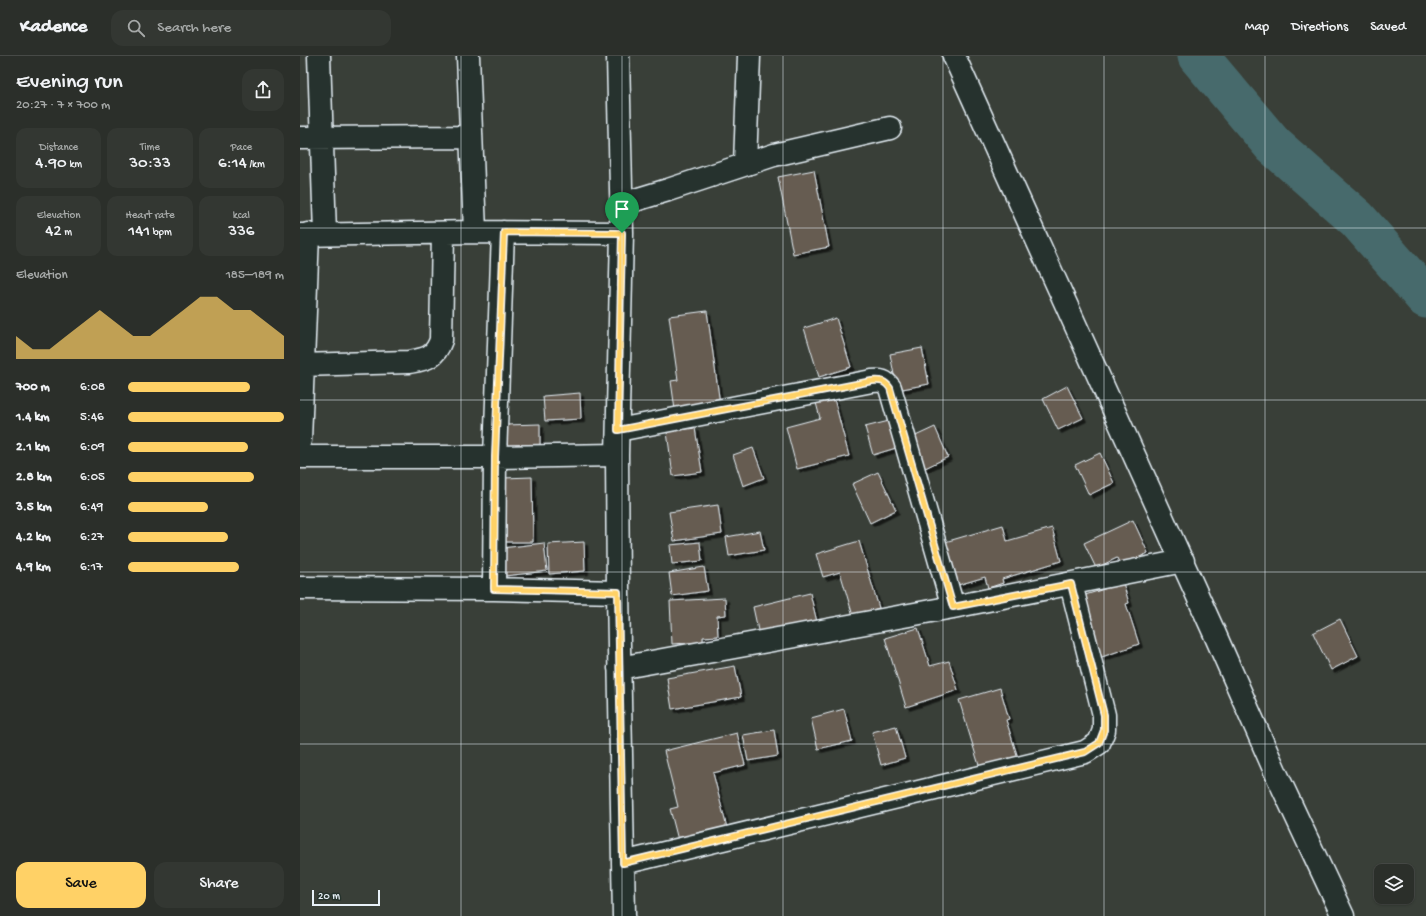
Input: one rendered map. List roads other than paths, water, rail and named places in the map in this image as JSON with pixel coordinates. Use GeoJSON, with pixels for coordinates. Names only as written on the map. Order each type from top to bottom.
{"type":"FeatureCollection","features":[{"type":"Feature","properties":{"kind":"street"},"geometry":{"type":"LineString","coordinates":[[300,440],[301,365],[311,234],[322,138],[319,56]]}},
{"type":"Feature","properties":{"kind":"street"},"geometry":{"type":"LineString","coordinates":[[468,56],[475,232]]}},
{"type":"Feature","properties":{"kind":"street"},"geometry":{"type":"LineString","coordinates":[[618,56],[622,233],[617,455],[619,668],[624,916]]}},
{"type":"Feature","properties":{"kind":"street"},"geometry":{"type":"LineString","coordinates":[[745,164],[749,56]]}},
{"type":"Feature","properties":{"kind":"street"},"geometry":{"type":"LineString","coordinates":[[954,56],[1183,561],[1275,771],[1343,916]]}},
{"type":"Feature","properties":{"kind":"street"},"geometry":{"type":"LineString","coordinates":[[622,204],[774,155],[890,128]]}},
{"type":"Feature","properties":{"kind":"street"},"geometry":{"type":"LineString","coordinates":[[300,138],[471,137]]}},
{"type":"Feature","properties":{"kind":"street"},"geometry":{"type":"LineString","coordinates":[[311,234],[475,232],[622,233]]}},
{"type":"Feature","properties":{"kind":"street"},"geometry":{"type":"LineString","coordinates":[[494,589],[495,457],[504,232]]}},
{"type":"Feature","properties":{"kind":"street"},"geometry":{"type":"LineString","coordinates":[[301,365],[408,362],[424,359],[433,354],[438,348],[441,340],[443,233]]}},
{"type":"Feature","properties":{"kind":"street"},"geometry":{"type":"LineString","coordinates":[[618,430],[881,380],[890,388],[953,607]]}},
{"type":"Feature","properties":{"kind":"street"},"geometry":{"type":"LineString","coordinates":[[300,457],[495,457],[617,455]]}},
{"type":"Feature","properties":{"kind":"street"},"geometry":{"type":"LineString","coordinates":[[619,668],[953,607],[1183,561]]}},
{"type":"Feature","properties":{"kind":"street"},"geometry":{"type":"LineString","coordinates":[[623,863],[1085,752],[1099,743],[1104,730],[1104,715],[1071,584]]}},
{"type":"Feature","properties":{"kind":"street"},"geometry":{"type":"LineString","coordinates":[[300,588],[494,589],[618,592]]}},
{"type":"Feature","properties":{"kind":"waterway"},"geometry":{"type":"LineString","coordinates":[[1198,56],[1273,145],[1357,219],[1426,298]]}}]}
